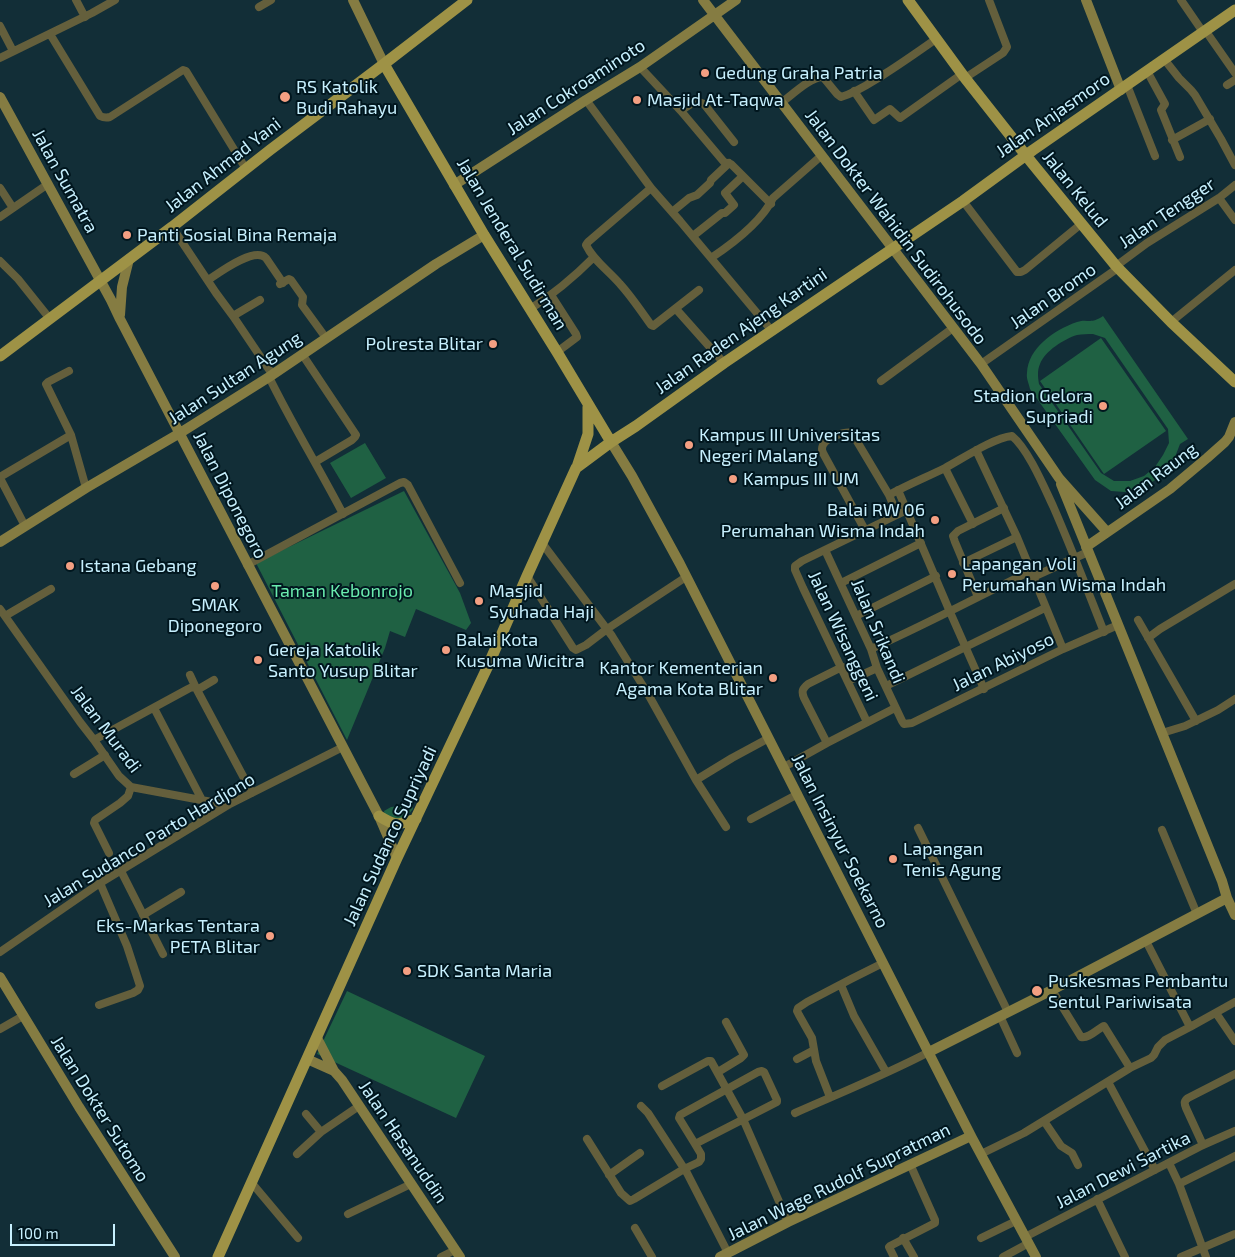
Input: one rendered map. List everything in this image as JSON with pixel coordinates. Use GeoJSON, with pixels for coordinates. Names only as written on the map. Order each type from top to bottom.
{"type":"FeatureCollection","features":[{"type":"Feature","properties":{"kind":"main road"},"geometry":{"type":"LineString","coordinates":[[353,0],[384,64]]}},
{"type":"Feature","properties":{"kind":"main road","name":"Jalan Ahmad Yani"},"geometry":{"type":"LineString","coordinates":[[0,356],[172,227],[467,0]]}},
{"type":"Feature","properties":{"kind":"main road","name":"Jalan Dokter Wahidin Sudirohusodo"},"geometry":{"type":"LineString","coordinates":[[703,0],[981,364],[1059,478],[1108,532]]}},
{"type":"Feature","properties":{"kind":"main road","name":"Jalan Cokroaminoto"},"geometry":{"type":"LineString","coordinates":[[454,185],[640,67],[713,14],[736,0]]}},
{"type":"Feature","properties":{"kind":"main road","name":"Jalan Kelud"},"geometry":{"type":"LineString","coordinates":[[908,0],[964,76],[1117,267],[1171,322],[1235,382]]}},
{"type":"Feature","properties":{"kind":"main road"},"geometry":{"type":"LineString","coordinates":[[1086,0],[1124,87]]}},
{"type":"Feature","properties":{"kind":"main road","name":"Jalan Anjasmoro"},"geometry":{"type":"LineString","coordinates":[[892,249],[1235,10]]}},
{"type":"Feature","properties":{"kind":"main road","name":"Jalan Jenderal Sudirman"},"geometry":{"type":"LineString","coordinates":[[384,64],[484,235],[611,442]]}},
{"type":"Feature","properties":{"kind":"main road","name":"Jalan Sumatra"},"geometry":{"type":"LineString","coordinates":[[0,97],[100,281]]}},
{"type":"Feature","properties":{"kind":"main road","name":"Jalan Sultan Agung"},"geometry":{"type":"LineString","coordinates":[[0,542],[270,376],[436,264],[484,235]]}},
{"type":"Feature","properties":{"kind":"main road","name":"Jalan Raden Ajeng Kartini"},"geometry":{"type":"LineString","coordinates":[[611,442],[892,249]]}},
{"type":"Feature","properties":{"kind":"main road"},"geometry":{"type":"LineString","coordinates":[[120,319],[122,287],[129,259]]}},
{"type":"Feature","properties":{"kind":"main road","name":"Jalan Diponegoro"},"geometry":{"type":"LineString","coordinates":[[100,281],[379,816],[397,858]]}},
{"type":"Feature","properties":{"kind":"main road"},"geometry":{"type":"LineString","coordinates":[[576,468],[588,434],[588,404]]}},
{"type":"Feature","properties":{"kind":"main road","name":"Jalan Raung"},"geometry":{"type":"LineString","coordinates":[[1087,551],[1108,532],[1170,489],[1221,447],[1229,437],[1235,422]]}},
{"type":"Feature","properties":{"kind":"main road","name":"Jalan Sudanco Supriyadi"},"geometry":{"type":"LineString","coordinates":[[218,1257],[397,858],[483,677],[576,468],[611,442]]}},
{"type":"Feature","properties":{"kind":"main road","name":"Jalan Insinyur Soekarno"},"geometry":{"type":"LineString","coordinates":[[611,442],[632,476],[686,576],[971,1136],[1036,1257]]}},
{"type":"Feature","properties":{"kind":"main road","name":"Jalan Dokter Wahidin Sudirohusodo"},"geometry":{"type":"LineString","coordinates":[[1059,478],[1116,626],[1222,881],[1231,897],[1235,915]]}},
{"type":"Feature","properties":{"kind":"main road"},"geometry":{"type":"LineString","coordinates":[[379,816],[392,824],[416,819]]}},
{"type":"Feature","properties":{"kind":"main road"},"geometry":{"type":"LineString","coordinates":[[929,1052],[1231,897]]}},
{"type":"Feature","properties":{"kind":"main road","name":"Jalan Dokter Sutomo"},"geometry":{"type":"LineString","coordinates":[[0,977],[84,1115],[175,1257]]}},
{"type":"Feature","properties":{"kind":"main road"},"geometry":{"type":"LineString","coordinates":[[317,1038],[334,1071]]}},
{"type":"Feature","properties":{"kind":"main road","name":"Jalan Hasanuddin"},"geometry":{"type":"LineString","coordinates":[[307,1059],[334,1071],[342,1080],[458,1253]]}},
{"type":"Feature","properties":{"kind":"main road","name":"Jalan Wage Rudolf Supratman"},"geometry":{"type":"LineString","coordinates":[[729,1255],[788,1222],[971,1136]]}},
{"type":"Feature","properties":{"kind":"street"},"geometry":{"type":"LineString","coordinates":[[76,0],[85,17]]}},
{"type":"Feature","properties":{"kind":"street"},"geometry":{"type":"LineString","coordinates":[[0,58],[85,17],[115,0]]}},
{"type":"Feature","properties":{"kind":"street"},"geometry":{"type":"LineString","coordinates":[[259,7],[271,0]]}},
{"type":"Feature","properties":{"kind":"street"},"geometry":{"type":"LineString","coordinates":[[854,91],[874,120],[890,110],[900,118],[1003,53],[1008,47],[990,0]]}},
{"type":"Feature","properties":{"kind":"street"},"geometry":{"type":"LineString","coordinates":[[1181,0],[1235,73]]}},
{"type":"Feature","properties":{"kind":"street"},"geometry":{"type":"LineString","coordinates":[[0,26],[13,51]]}},
{"type":"Feature","properties":{"kind":"street"},"geometry":{"type":"LineString","coordinates":[[50,34],[103,118],[110,116],[183,70],[186,70],[249,166]]}},
{"type":"Feature","properties":{"kind":"street"},"geometry":{"type":"LineString","coordinates":[[781,103],[813,79],[820,77],[824,77],[840,96],[860,90],[902,64],[936,38]]}},
{"type":"Feature","properties":{"kind":"street"},"geometry":{"type":"LineString","coordinates":[[1164,59],[1178,78],[1191,90],[1210,119],[1235,165]]}},
{"type":"Feature","properties":{"kind":"street"},"geometry":{"type":"LineString","coordinates":[[640,67],[681,111],[724,162],[729,163],[771,204]]}},
{"type":"Feature","properties":{"kind":"street"},"geometry":{"type":"LineString","coordinates":[[1147,71],[1165,104],[1161,110],[1180,157]]}},
{"type":"Feature","properties":{"kind":"street"},"geometry":{"type":"LineString","coordinates":[[1227,85],[1235,80]]}},
{"type":"Feature","properties":{"kind":"street"},"geometry":{"type":"LineString","coordinates":[[1124,87],[1155,156]]}},
{"type":"Feature","properties":{"kind":"street"},"geometry":{"type":"LineString","coordinates":[[586,100],[651,188],[772,331]]}},
{"type":"Feature","properties":{"kind":"street"},"geometry":{"type":"LineString","coordinates":[[681,111],[693,102],[704,104],[734,142]]}},
{"type":"Feature","properties":{"kind":"street"},"geometry":{"type":"LineString","coordinates":[[1172,140],[1210,119]]}},
{"type":"Feature","properties":{"kind":"street"},"geometry":{"type":"LineString","coordinates":[[711,258],[748,229],[771,204],[773,198],[821,156]]}},
{"type":"Feature","properties":{"kind":"street"},"geometry":{"type":"LineString","coordinates":[[672,212],[697,195],[729,163]]}},
{"type":"Feature","properties":{"kind":"street"},"geometry":{"type":"LineString","coordinates":[[693,236],[734,205],[725,193],[743,176]]}},
{"type":"Feature","properties":{"kind":"street"},"geometry":{"type":"LineString","coordinates":[[0,217],[48,184]]}},
{"type":"Feature","properties":{"kind":"street","name":"Jalan Tengger"},"geometry":{"type":"LineString","coordinates":[[1117,267],[1147,243],[1235,186]]}},
{"type":"Feature","properties":{"kind":"street"},"geometry":{"type":"LineString","coordinates":[[0,188],[13,208]]}},
{"type":"Feature","properties":{"kind":"street"},"geometry":{"type":"LineString","coordinates":[[651,188],[586,245],[594,257],[622,285],[651,325],[655,326],[699,290]]}},
{"type":"Feature","properties":{"kind":"street"},"geometry":{"type":"LineString","coordinates":[[1219,198],[1235,220]]}},
{"type":"Feature","properties":{"kind":"street"},"geometry":{"type":"LineString","coordinates":[[963,201],[1017,272],[1025,270],[1081,224]]}},
{"type":"Feature","properties":{"kind":"street"},"geometry":{"type":"LineString","coordinates":[[172,227],[233,316],[270,376],[285,410],[343,514]]}},
{"type":"Feature","properties":{"kind":"street"},"geometry":{"type":"LineString","coordinates":[[208,280],[244,258],[264,255],[281,284],[289,278],[304,297],[302,304],[326,338]]}},
{"type":"Feature","properties":{"kind":"street"},"geometry":{"type":"LineString","coordinates":[[530,309],[572,278],[594,257]]}},
{"type":"Feature","properties":{"kind":"street"},"geometry":{"type":"LineString","coordinates":[[0,260],[50,318]]}},
{"type":"Feature","properties":{"kind":"street","name":"Jalan Bromo"},"geometry":{"type":"LineString","coordinates":[[981,364],[1117,267]]}},
{"type":"Feature","properties":{"kind":"street"},"geometry":{"type":"LineString","coordinates":[[1171,322],[1235,270]]}},
{"type":"Feature","properties":{"kind":"street"},"geometry":{"type":"LineString","coordinates":[[551,295],[577,337],[556,352]]}},
{"type":"Feature","properties":{"kind":"street"},"geometry":{"type":"LineString","coordinates":[[233,316],[260,300]]}},
{"type":"Feature","properties":{"kind":"street"},"geometry":{"type":"LineString","coordinates":[[676,309],[724,363]]}},
{"type":"Feature","properties":{"kind":"street"},"geometry":{"type":"LineString","coordinates":[[881,381],[953,328]]}},
{"type":"Feature","properties":{"kind":"street"},"geometry":{"type":"LineString","coordinates":[[302,354],[356,435],[352,440],[315,462]]}},
{"type":"Feature","properties":{"kind":"street"},"geometry":{"type":"LineString","coordinates":[[69,371],[46,384],[71,435],[86,488]]}},
{"type":"Feature","properties":{"kind":"street"},"geometry":{"type":"LineString","coordinates":[[865,530],[823,453],[823,444],[829,439],[845,432],[852,433],[889,495],[897,514]]}},
{"type":"Feature","properties":{"kind":"street"},"geometry":{"type":"LineString","coordinates":[[25,526],[0,477],[71,435]]}},
{"type":"Feature","properties":{"kind":"street"},"geometry":{"type":"LineString","coordinates":[[889,495],[976,450],[1012,436],[1020,445],[1039,476],[1075,558],[1104,632]]}},
{"type":"Feature","properties":{"kind":"street"},"geometry":{"type":"LineString","coordinates":[[976,450],[1004,508],[1063,650]]}},
{"type":"Feature","properties":{"kind":"street"},"geometry":{"type":"LineString","coordinates":[[944,468],[973,524]]}},
{"type":"Feature","properties":{"kind":"street"},"geometry":{"type":"LineString","coordinates":[[247,565],[404,482],[408,485],[460,583]]}},
{"type":"Feature","properties":{"kind":"street"},"geometry":{"type":"LineString","coordinates":[[898,490],[984,689]]}},
{"type":"Feature","properties":{"kind":"street"},"geometry":{"type":"LineString","coordinates":[[978,597],[953,536],[958,531],[1004,508]]}},
{"type":"Feature","properties":{"kind":"street"},"geometry":{"type":"LineString","coordinates":[[825,550],[908,510]]}},
{"type":"Feature","properties":{"kind":"street"},"geometry":{"type":"LineString","coordinates":[[963,563],[1016,537]]}},
{"type":"Feature","properties":{"kind":"street"},"geometry":{"type":"LineString","coordinates":[[542,543],[607,629],[648,694],[696,780],[726,827]]}},
{"type":"Feature","properties":{"kind":"street"},"geometry":{"type":"LineString","coordinates":[[841,583],[921,543]]}},
{"type":"Feature","properties":{"kind":"street","name":"Jalan Wisanggeni"},"geometry":{"type":"LineString","coordinates":[[825,550],[798,563],[795,566],[795,570],[867,722]]}},
{"type":"Feature","properties":{"kind":"street","name":"Jalan Srikandi"},"geometry":{"type":"LineString","coordinates":[[825,550],[871,649],[877,668],[895,708],[904,724]]}},
{"type":"Feature","properties":{"kind":"street"},"geometry":{"type":"LineString","coordinates":[[871,649],[978,597],[1075,558],[1087,551]]}},
{"type":"Feature","properties":{"kind":"street"},"geometry":{"type":"LineString","coordinates":[[525,581],[576,650],[686,576]]}},
{"type":"Feature","properties":{"kind":"street"},"geometry":{"type":"LineString","coordinates":[[856,616],[936,576]]}},
{"type":"Feature","properties":{"kind":"street"},"geometry":{"type":"LineString","coordinates":[[1148,638],[1235,584]]}},
{"type":"Feature","properties":{"kind":"street"},"geometry":{"type":"LineString","coordinates":[[2,613],[51,589]]}},
{"type":"Feature","properties":{"kind":"street"},"geometry":{"type":"LineString","coordinates":[[886,686],[1045,608]]}},
{"type":"Feature","properties":{"kind":"street","name":"Jalan Muradi"},"geometry":{"type":"LineString","coordinates":[[2,613],[120,776],[131,787],[228,805]]}},
{"type":"Feature","properties":{"kind":"street"},"geometry":{"type":"LineString","coordinates":[[1138,620],[1196,721]]}},
{"type":"Feature","properties":{"kind":"street","name":"Jalan Abiyoso"},"geometry":{"type":"LineString","coordinates":[[904,724],[912,723],[1116,626]]}},
{"type":"Feature","properties":{"kind":"street"},"geometry":{"type":"LineString","coordinates":[[827,742],[802,691],[808,684],[842,667]]}},
{"type":"Feature","properties":{"kind":"street"},"geometry":{"type":"LineString","coordinates":[[848,682],[877,668]]}},
{"type":"Feature","properties":{"kind":"street"},"geometry":{"type":"LineString","coordinates":[[190,675],[252,794]]}},
{"type":"Feature","properties":{"kind":"street"},"geometry":{"type":"LineString","coordinates":[[94,740],[188,689],[192,687],[196,689],[214,680]]}},
{"type":"Feature","properties":{"kind":"street"},"geometry":{"type":"LineString","coordinates":[[1162,733],[1196,721],[1235,699]]}},
{"type":"Feature","properties":{"kind":"street"},"geometry":{"type":"LineString","coordinates":[[154,708],[202,800]]}},
{"type":"Feature","properties":{"kind":"street"},"geometry":{"type":"LineString","coordinates":[[784,767],[827,742],[895,708]]}},
{"type":"Feature","properties":{"kind":"street"},"geometry":{"type":"LineString","coordinates":[[696,780],[769,738]]}},
{"type":"Feature","properties":{"kind":"street","name":"Jalan Sudanco Parto Hardjono"},"geometry":{"type":"LineString","coordinates":[[0,952],[100,884],[228,805],[343,747]]}},
{"type":"Feature","properties":{"kind":"street"},"geometry":{"type":"LineString","coordinates":[[74,774],[105,755]]}},
{"type":"Feature","properties":{"kind":"street"},"geometry":{"type":"LineString","coordinates":[[110,852],[94,823],[95,820],[128,796],[131,787]]}},
{"type":"Feature","properties":{"kind":"street"},"geometry":{"type":"LineString","coordinates":[[751,819],[798,794]]}},
{"type":"Feature","properties":{"kind":"street"},"geometry":{"type":"LineString","coordinates":[[918,828],[1004,1014],[1018,1053]]}},
{"type":"Feature","properties":{"kind":"street"},"geometry":{"type":"LineString","coordinates":[[1162,830],[1197,914]]}},
{"type":"Feature","properties":{"kind":"street"},"geometry":{"type":"LineString","coordinates":[[121,871],[162,954]]}},
{"type":"Feature","properties":{"kind":"street"},"geometry":{"type":"LineString","coordinates":[[99,1005],[133,993],[140,988],[127,946],[100,884]]}},
{"type":"Feature","properties":{"kind":"street"},"geometry":{"type":"LineString","coordinates":[[143,914],[181,892]]}},
{"type":"Feature","properties":{"kind":"street"},"geometry":{"type":"LineString","coordinates":[[1146,941],[1190,1028]]}},
{"type":"Feature","properties":{"kind":"street"},"geometry":{"type":"LineString","coordinates":[[830,1097],[818,1067],[812,1038],[799,1015],[798,1008],[874,967],[884,964]]}},
{"type":"Feature","properties":{"kind":"street"},"geometry":{"type":"LineString","coordinates":[[840,985],[856,1022],[886,1072]]}},
{"type":"Feature","properties":{"kind":"street"},"geometry":{"type":"LineString","coordinates":[[1052,990],[1081,1037],[1087,1037],[1104,1026],[1130,1068]]}},
{"type":"Feature","properties":{"kind":"street"},"geometry":{"type":"LineString","coordinates":[[981,1154],[1024,1133],[1130,1068],[1151,1058],[1165,1040],[1235,1002]]}},
{"type":"Feature","properties":{"kind":"street"},"geometry":{"type":"LineString","coordinates":[[1216,1013],[1235,1041]]}},
{"type":"Feature","properties":{"kind":"street"},"geometry":{"type":"LineString","coordinates":[[0,1029],[23,1016]]}},
{"type":"Feature","properties":{"kind":"street"},"geometry":{"type":"LineString","coordinates":[[718,1072],[744,1055],[726,1022]]}},
{"type":"Feature","properties":{"kind":"street"},"geometry":{"type":"LineString","coordinates":[[797,1059],[814,1050]]}},
{"type":"Feature","properties":{"kind":"street"},"geometry":{"type":"LineString","coordinates":[[795,1113],[929,1052]]}},
{"type":"Feature","properties":{"kind":"street"},"geometry":{"type":"LineString","coordinates":[[662,1086],[708,1061],[712,1062],[743,1119],[788,1222]]}},
{"type":"Feature","properties":{"kind":"street"},"geometry":{"type":"LineString","coordinates":[[587,1139],[621,1193],[630,1201],[634,1200],[686,1171],[701,1159],[701,1154],[695,1144],[680,1116],[758,1072],[762,1071],[765,1073],[777,1101],[695,1144]]}},
{"type":"Feature","properties":{"kind":"street"},"geometry":{"type":"LineString","coordinates":[[1203,1145],[1186,1108],[1185,1100],[1235,1074]]}},
{"type":"Feature","properties":{"kind":"street"},"geometry":{"type":"LineString","coordinates":[[1108,1082],[1155,1170]]}},
{"type":"Feature","properties":{"kind":"street"},"geometry":{"type":"LineString","coordinates":[[297,1154],[321,1132],[359,1106]]}},
{"type":"Feature","properties":{"kind":"street"},"geometry":{"type":"LineString","coordinates":[[641,1106],[648,1113],[686,1171],[729,1255]]}},
{"type":"Feature","properties":{"kind":"street"},"geometry":{"type":"LineString","coordinates":[[306,1114],[321,1132]]}},
{"type":"Feature","properties":{"kind":"street"},"geometry":{"type":"LineString","coordinates":[[1044,1120],[1061,1146],[1072,1153],[1078,1165]]}},
{"type":"Feature","properties":{"kind":"street","name":"Jalan Dewi Sartika"},"geometry":{"type":"LineString","coordinates":[[1003,1257],[1027,1240],[1097,1199],[1203,1145],[1235,1131]]}},
{"type":"Feature","properties":{"kind":"street"},"geometry":{"type":"LineString","coordinates":[[609,1175],[640,1153]]}},
{"type":"Feature","properties":{"kind":"street"},"geometry":{"type":"LineString","coordinates":[[1179,1184],[1235,1156]]}},
{"type":"Feature","properties":{"kind":"street"},"geometry":{"type":"LineString","coordinates":[[1169,1163],[1179,1184],[1206,1257]]}},
{"type":"Feature","properties":{"kind":"street"},"geometry":{"type":"LineString","coordinates":[[894,1257],[890,1246],[935,1223],[910,1164]]}},
{"type":"Feature","properties":{"kind":"street"},"geometry":{"type":"LineString","coordinates":[[251,1182],[298,1238]]}},
{"type":"Feature","properties":{"kind":"street"},"geometry":{"type":"LineString","coordinates":[[348,1214],[411,1184]]}},
{"type":"Feature","properties":{"kind":"street"},"geometry":{"type":"LineString","coordinates":[[1097,1199],[1125,1257]]}},
{"type":"Feature","properties":{"kind":"street"},"geometry":{"type":"LineString","coordinates":[[981,1238],[1016,1221]]}},
{"type":"Feature","properties":{"kind":"street"},"geometry":{"type":"LineString","coordinates":[[635,1228],[652,1257]]}},
{"type":"Feature","properties":{"kind":"street"},"geometry":{"type":"LineString","coordinates":[[1181,1257],[1235,1234]]}},
{"type":"Feature","properties":{"kind":"street"},"geometry":{"type":"LineString","coordinates":[[903,1238],[914,1257]]}},
{"type":"Feature","properties":{"kind":"street"},"geometry":{"type":"LineString","coordinates":[[441,1257],[458,1253]]}},
{"type":"Feature","properties":{"kind":"green space"},"geometry":{"type":"Polygon","coordinates":[[[1103,316],[1188,439],[1180,444],[1175,457],[1161,476],[1142,489],[1125,492],[1111,491],[1095,480],[1030,389],[1027,375],[1028,364],[1037,348],[1051,335],[1068,325],[1099,319],[1103,316]],[[1093,334],[1079,335],[1066,339],[1042,359],[1038,372],[1039,384],[1101,473],[1114,481],[1130,481],[1144,476],[1155,467],[1169,443],[1168,429],[1105,338],[1093,334]]]}},
{"type":"Feature","properties":{"kind":"green space"},"geometry":{"type":"Polygon","coordinates":[[[1101,338],[1166,431],[1104,474],[1040,381],[1101,338]]]}},
{"type":"Feature","properties":{"kind":"green space"},"geometry":{"type":"Polygon","coordinates":[[[365,443],[386,478],[351,498],[330,463],[365,443]]]}},
{"type":"Feature","properties":{"kind":"green space","name":"Taman Kebonrojo"},"geometry":{"type":"Polygon","coordinates":[[[404,491],[460,593],[471,623],[466,630],[416,609],[405,637],[390,631],[385,648],[347,740],[256,563],[404,491]]]}},
{"type":"Feature","properties":{"kind":"green space"},"geometry":{"type":"Polygon","coordinates":[[[412,805],[413,809],[400,820],[385,816],[384,811],[391,807],[412,805]]]}},
{"type":"Feature","properties":{"kind":"green space"},"geometry":{"type":"Polygon","coordinates":[[[347,991],[485,1056],[456,1118],[317,1054],[347,991]]]}},
{"type":"Feature","properties":{"kind":"place","name":"Gedung Graha Patria"},"geometry":{"type":"Point","coordinates":[705,73]}},
{"type":"Feature","properties":{"kind":"place","name":"RS Katolik Budi Rahayu"},"geometry":{"type":"Point","coordinates":[285,97]}},
{"type":"Feature","properties":{"kind":"place","name":"Masjid At-Taqwa"},"geometry":{"type":"Point","coordinates":[637,100]}},
{"type":"Feature","properties":{"kind":"place","name":"Panti Sosial Bina Remaja"},"geometry":{"type":"Point","coordinates":[127,235]}},
{"type":"Feature","properties":{"kind":"place","name":"Polresta Blitar"},"geometry":{"type":"Point","coordinates":[493,344]}},
{"type":"Feature","properties":{"kind":"place","name":"Stadion Gelora Supriadi"},"geometry":{"type":"Point","coordinates":[1103,406]}},
{"type":"Feature","properties":{"kind":"place","name":"Kampus III Universitas Negeri Malang"},"geometry":{"type":"Point","coordinates":[689,445]}},
{"type":"Feature","properties":{"kind":"place","name":"Kampus III UM"},"geometry":{"type":"Point","coordinates":[733,479]}},
{"type":"Feature","properties":{"kind":"place","name":"Balai RW 06 Perumahan Wisma Indah"},"geometry":{"type":"Point","coordinates":[935,520]}},
{"type":"Feature","properties":{"kind":"place","name":"Istana Gebang"},"geometry":{"type":"Point","coordinates":[70,566]}},
{"type":"Feature","properties":{"kind":"place","name":"Lapangan Voli Perumahan Wisma Indah"},"geometry":{"type":"Point","coordinates":[952,574]}},
{"type":"Feature","properties":{"kind":"place","name":"SMAK Diponegoro"},"geometry":{"type":"Point","coordinates":[215,586]}},
{"type":"Feature","properties":{"kind":"place","name":"Masjid Syuhada Haji"},"geometry":{"type":"Point","coordinates":[479,601]}},
{"type":"Feature","properties":{"kind":"place","name":"Balai Kota Kusuma Wicitra"},"geometry":{"type":"Point","coordinates":[446,650]}},
{"type":"Feature","properties":{"kind":"place","name":"Gereja Katolik Santo Yusup Blitar"},"geometry":{"type":"Point","coordinates":[258,660]}},
{"type":"Feature","properties":{"kind":"place","name":"Kantor Kementerian Agama Kota Blitar"},"geometry":{"type":"Point","coordinates":[773,678]}},
{"type":"Feature","properties":{"kind":"place","name":"Lapangan Tenis Agung"},"geometry":{"type":"Point","coordinates":[893,859]}},
{"type":"Feature","properties":{"kind":"place","name":"Eks-Markas Tentara PETA Blitar"},"geometry":{"type":"Point","coordinates":[270,936]}},
{"type":"Feature","properties":{"kind":"place","name":"SDK Santa Maria"},"geometry":{"type":"Point","coordinates":[407,971]}},
{"type":"Feature","properties":{"kind":"place","name":"Puskesmas Pembantu Sentul Pariwisata"},"geometry":{"type":"Point","coordinates":[1037,991]}}]}
